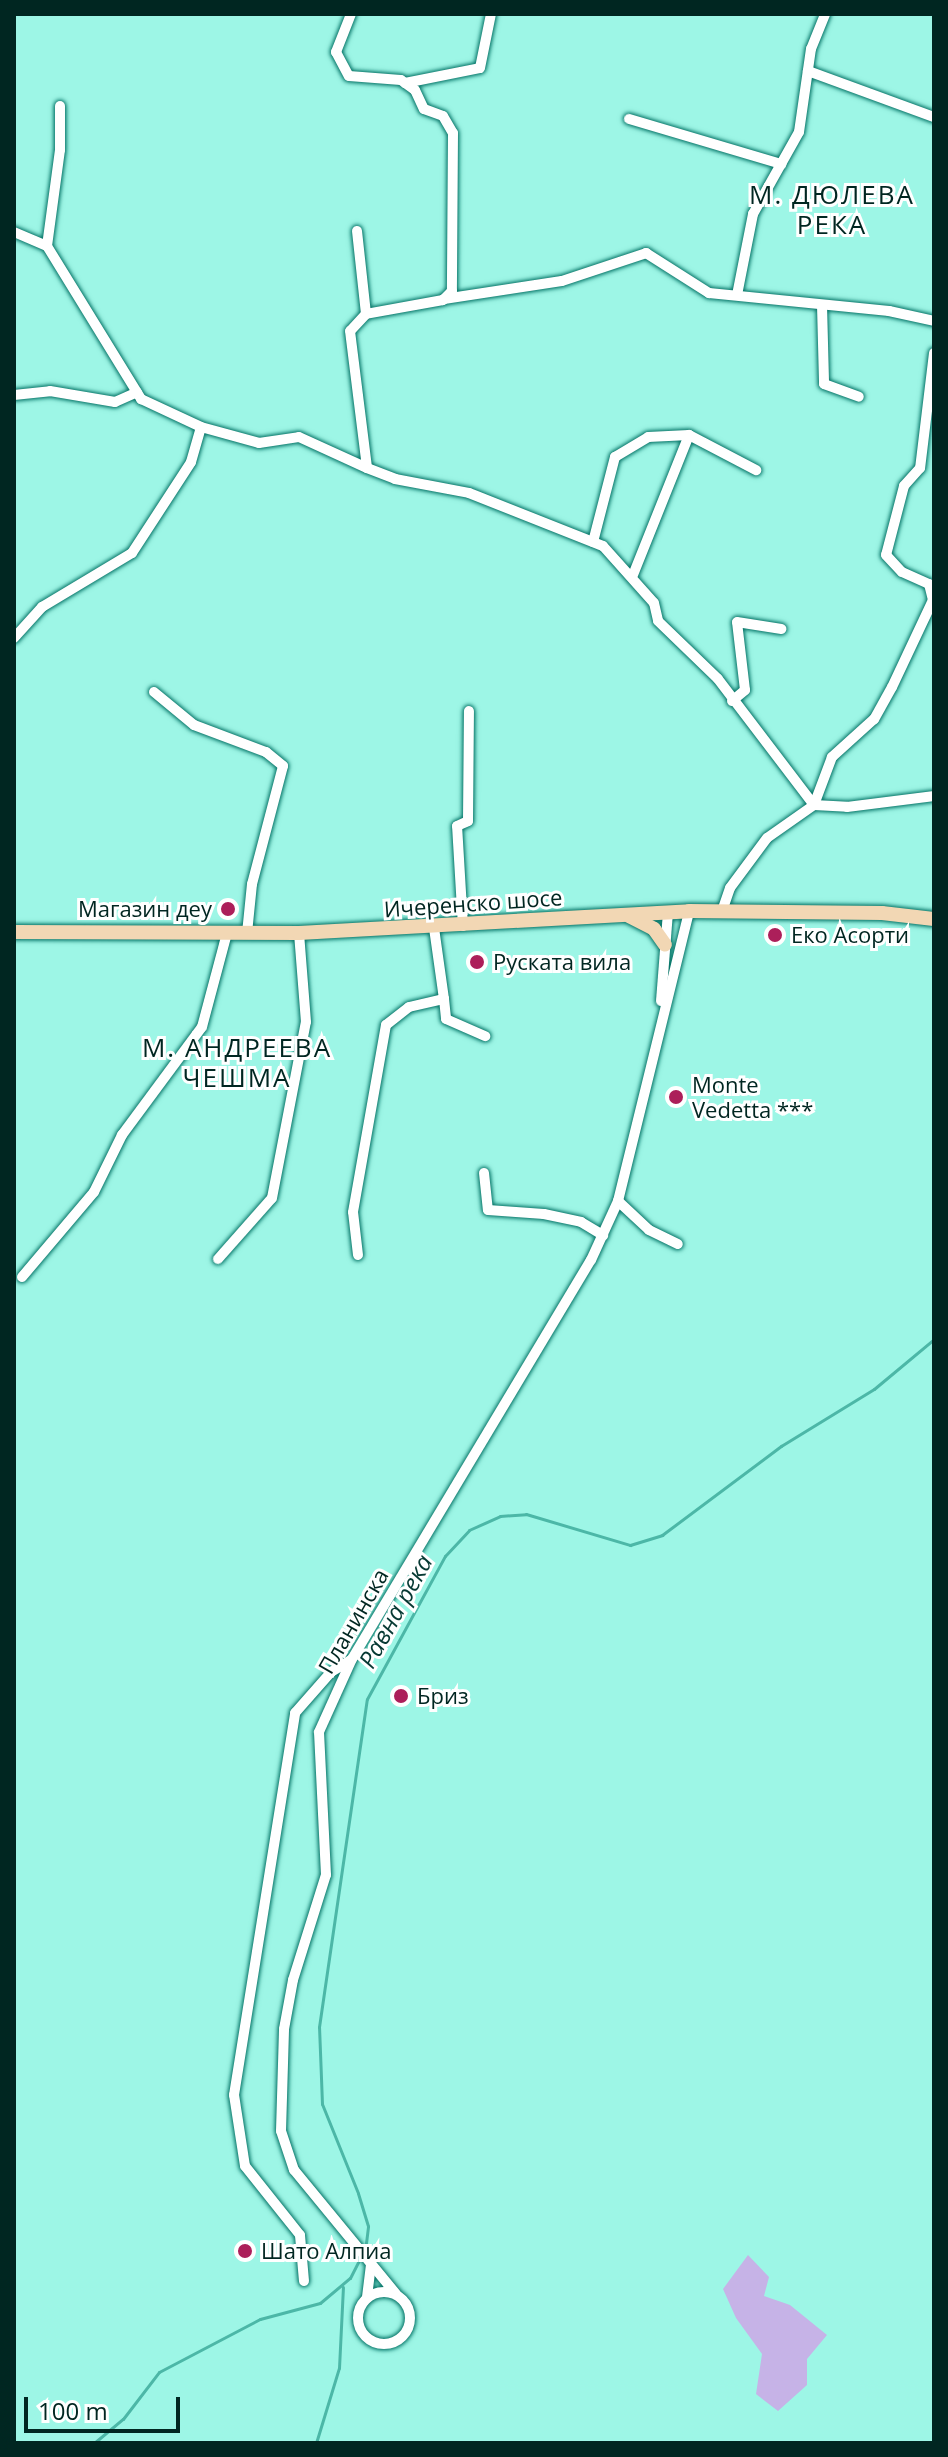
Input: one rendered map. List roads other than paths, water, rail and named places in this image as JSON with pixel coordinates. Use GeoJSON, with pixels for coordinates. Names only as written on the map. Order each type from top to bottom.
{"type":"FeatureCollection","features":[{"type":"Feature","properties":{"kind":"street"},"geometry":{"type":"LineString","coordinates":[[351,14],[336,52],[349,76],[405,83],[480,68],[491,14]]}},
{"type":"Feature","properties":{"kind":"street"},"geometry":{"type":"LineString","coordinates":[[737,295],[753,214],[799,132],[808,71],[825,14]]}},
{"type":"Feature","properties":{"kind":"street"},"geometry":{"type":"LineString","coordinates":[[808,71],[934,117]]}},
{"type":"Feature","properties":{"kind":"street"},"geometry":{"type":"LineString","coordinates":[[405,83],[424,109],[443,116],[453,133],[452,291],[443,300]]}},
{"type":"Feature","properties":{"kind":"street"},"geometry":{"type":"LineString","coordinates":[[47,246],[60,150],[60,106]]}},
{"type":"Feature","properties":{"kind":"street"},"geometry":{"type":"LineString","coordinates":[[629,119],[781,164]]}},
{"type":"Feature","properties":{"kind":"street"},"geometry":{"type":"LineString","coordinates":[[357,231],[366,314]]}},
{"type":"Feature","properties":{"kind":"street"},"geometry":{"type":"LineString","coordinates":[[14,232],[47,246],[137,392],[160,411],[201,427],[259,443],[299,437],[395,479],[469,493],[593,542],[633,575],[654,603],[658,621],[718,679],[814,805],[847,807],[934,796]]}},
{"type":"Feature","properties":{"kind":"street"},"geometry":{"type":"LineString","coordinates":[[367,468],[350,331],[366,314],[562,281],[646,253],[709,293],[934,321]]}},
{"type":"Feature","properties":{"kind":"street"},"geometry":{"type":"LineString","coordinates":[[822,305],[824,384],[859,397]]}},
{"type":"Feature","properties":{"kind":"street"},"geometry":{"type":"LineString","coordinates":[[722,911],[730,888],[767,838],[814,805],[832,757],[874,719],[929,629],[933,600],[929,584],[902,572],[886,555],[904,486],[920,468],[934,353]]}},
{"type":"Feature","properties":{"kind":"street"},"geometry":{"type":"LineString","coordinates":[[14,395],[50,391],[115,402],[137,392]]}},
{"type":"Feature","properties":{"kind":"street"},"geometry":{"type":"LineString","coordinates":[[14,638],[42,607],[132,553],[191,462],[201,427]]}},
{"type":"Feature","properties":{"kind":"street"},"geometry":{"type":"LineString","coordinates":[[593,542],[615,457],[648,437],[689,435],[756,470]]}},
{"type":"Feature","properties":{"kind":"street"},"geometry":{"type":"LineString","coordinates":[[633,575],[689,435]]}},
{"type":"Feature","properties":{"kind":"street"},"geometry":{"type":"LineString","coordinates":[[732,701],[745,690],[737,622],[781,629]]}},
{"type":"Feature","properties":{"kind":"street"},"geometry":{"type":"LineString","coordinates":[[154,692],[194,725],[266,752],[283,766],[252,884],[247,933]]}},
{"type":"Feature","properties":{"kind":"street"},"geometry":{"type":"LineString","coordinates":[[463,926],[457,826],[468,821],[469,711]]}},
{"type":"Feature","properties":{"kind":"street"},"geometry":{"type":"LineString","coordinates":[[660,1021],[689,911]]}},
{"type":"Feature","properties":{"kind":"street","name":"Ичеренско шосе"},"geometry":{"type":"LineString","coordinates":[[14,932],[299,933],[434,928],[689,911],[882,913],[934,919]]}},
{"type":"Feature","properties":{"kind":"street"},"geometry":{"type":"LineString","coordinates":[[660,1021],[668,912]]}},
{"type":"Feature","properties":{"kind":"street"},"geometry":{"type":"LineString","coordinates":[[625,915],[654,929],[665,945]]}},
{"type":"Feature","properties":{"kind":"street"},"geometry":{"type":"LineString","coordinates":[[434,928],[446,1019],[485,1036]]}},
{"type":"Feature","properties":{"kind":"street"},"geometry":{"type":"LineString","coordinates":[[22,1277],[94,1192],[122,1135],[202,1027],[227,933]]}},
{"type":"Feature","properties":{"kind":"street"},"geometry":{"type":"LineString","coordinates":[[218,1259],[272,1198],[306,1022],[299,933]]}},
{"type":"Feature","properties":{"kind":"street"},"geometry":{"type":"LineString","coordinates":[[358,1255],[353,1212],[386,1025],[409,1007],[444,999]]}},
{"type":"Feature","properties":{"kind":"street","name":"Планинска"},"geometry":{"type":"LineString","coordinates":[[396,2294],[294,2170],[283,2141],[279,2101],[293,1980],[326,1875],[319,1732],[352,1659],[603,1235],[618,1201],[660,1021]]}},
{"type":"Feature","properties":{"kind":"street"},"geometry":{"type":"LineString","coordinates":[[484,1173],[488,1210],[544,1214],[581,1222],[603,1235]]}},
{"type":"Feature","properties":{"kind":"street"},"geometry":{"type":"LineString","coordinates":[[618,1201],[649,1230],[678,1244]]}},
{"type":"Feature","properties":{"kind":"street"},"geometry":{"type":"LineString","coordinates":[[304,2281],[300,2235],[256,2186],[245,2166],[234,2095],[295,1713],[331,1672],[352,1659]]}},
{"type":"Feature","properties":{"kind":"street"},"geometry":{"type":"LineString","coordinates":[[367,2297],[381,2292],[396,2294],[409,2310],[409,2327],[399,2340],[383,2344],[366,2337],[359,2326],[359,2310],[367,2297],[371,2264]]}},
{"type":"Feature","properties":{"kind":"waterway","name":"Равна река"},"geometry":{"type":"LineString","coordinates":[[366,2243],[368,2226],[358,2193],[322,2104],[319,2027],[367,1699],[445,1556],[469,1530],[500,1516],[526,1514],[630,1545],[662,1535],[781,1446],[874,1389],[934,1339]]}},
{"type":"Feature","properties":{"kind":"waterway","name":"Равна река"},"geometry":{"type":"LineString","coordinates":[[94,2443],[123,2419],[159,2372],[260,2319],[320,2303],[350,2278],[359,2260]]}},
{"type":"Feature","properties":{"kind":"waterway"},"geometry":{"type":"LineString","coordinates":[[316,2443],[339,2368],[343,2287]]}},
{"type":"Feature","properties":{"kind":"place","name":"Магазин деу"},"geometry":{"type":"Point","coordinates":[228,909]}},
{"type":"Feature","properties":{"kind":"place","name":"Еко Асорти"},"geometry":{"type":"Point","coordinates":[775,935]}},
{"type":"Feature","properties":{"kind":"place","name":"Руската вила"},"geometry":{"type":"Point","coordinates":[477,962]}},
{"type":"Feature","properties":{"kind":"place","name":"Monte Vedetta ***"},"geometry":{"type":"Point","coordinates":[676,1097]}},
{"type":"Feature","properties":{"kind":"place","name":"Бриз"},"geometry":{"type":"Point","coordinates":[401,1696]}},
{"type":"Feature","properties":{"kind":"place","name":"Шато Алпиа"},"geometry":{"type":"Point","coordinates":[245,2251]}},
{"type":"Feature","properties":{"kind":"district","name":"М. ДЮЛЕВА РЕКА"},"geometry":{"type":"Point","coordinates":[832,210]}},
{"type":"Feature","properties":{"kind":"district","name":"М. АНДРЕЕВА ЧЕШМА"},"geometry":{"type":"Point","coordinates":[237,1063]}}]}
